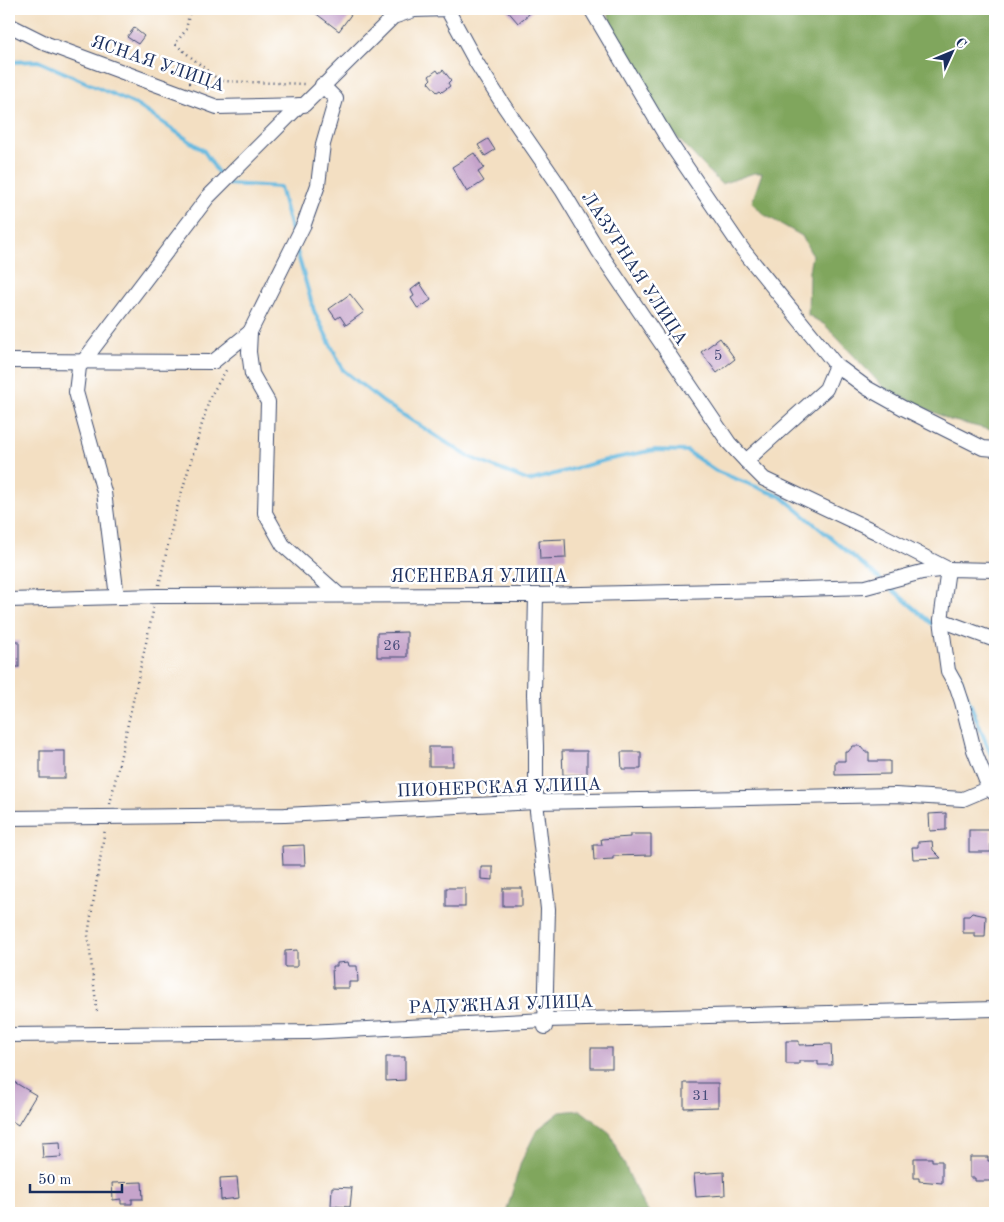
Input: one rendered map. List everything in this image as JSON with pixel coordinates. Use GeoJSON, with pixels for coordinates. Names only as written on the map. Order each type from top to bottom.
{"type":"FeatureCollection","features":[{"type":"Feature","properties":{"kind":"street"},"geometry":{"type":"LineString","coordinates":[[117,597],[104,492],[76,392],[79,367],[208,197],[300,105],[304,105],[322,85],[393,17],[413,9]]}},
{"type":"Feature","properties":{"kind":"street","name":"ЛАЗУРНАЯ УЛИЦА"},"geometry":{"type":"LineString","coordinates":[[413,9],[447,9],[476,62],[572,205],[598,250],[729,443],[746,461],[764,479],[876,532],[948,569]]}},
{"type":"Feature","properties":{"kind":"street"},"geometry":{"type":"LineString","coordinates":[[591,9],[670,143],[743,250],[836,365],[867,388],[903,408],[983,448],[995,449]]}},
{"type":"Feature","properties":{"kind":"street","name":"ЯСНАЯ УЛИЦА"},"geometry":{"type":"LineString","coordinates":[[9,25],[47,44],[217,107],[300,105]]}},
{"type":"Feature","properties":{"kind":"street"},"geometry":{"type":"LineString","coordinates":[[322,85],[336,99],[323,144],[318,186],[304,224],[250,332],[249,352],[252,374],[268,402],[265,513],[283,545],[340,595]]}},
{"type":"Feature","properties":{"kind":"street"},"geometry":{"type":"LineString","coordinates":[[9,361],[213,362],[250,332]]}},
{"type":"Feature","properties":{"kind":"street"},"geometry":{"type":"LineString","coordinates":[[746,461],[826,390],[836,365]]}},
{"type":"Feature","properties":{"kind":"street"},"geometry":{"type":"LineString","coordinates":[[948,569],[941,620],[948,671],[957,687],[974,750],[992,791]]}},
{"type":"Feature","properties":{"kind":"street","name":"ЯСЕНЕВАЯ УЛИЦА"},"geometry":{"type":"LineString","coordinates":[[9,600],[157,596],[536,595],[866,586],[922,572],[948,569],[995,570]]}},
{"type":"Feature","properties":{"kind":"street"},"geometry":{"type":"LineString","coordinates":[[536,595],[534,694],[536,802],[548,909],[545,1024]]}},
{"type":"Feature","properties":{"kind":"street"},"geometry":{"type":"LineString","coordinates":[[941,620],[995,640]]}},
{"type":"Feature","properties":{"kind":"street","name":"ПИОНЕРСКАЯ УЛИЦА"},"geometry":{"type":"LineString","coordinates":[[9,818],[285,815],[536,802],[895,795],[963,799],[992,791]]}},
{"type":"Feature","properties":{"kind":"street","name":"РАДУЖНАЯ УЛИЦА"},"geometry":{"type":"LineString","coordinates":[[9,1035],[308,1032],[995,1009]]}},
{"type":"Feature","properties":{"kind":"path"},"geometry":{"type":"LineString","coordinates":[[190,9],[186,30],[175,44],[220,81],[322,85]]}},
{"type":"Feature","properties":{"kind":"path"},"geometry":{"type":"LineString","coordinates":[[97,1011],[88,935],[107,817],[174,518],[210,397],[230,364]]}},
{"type":"Feature","properties":{"kind":"green space"},"geometry":{"type":"Polygon","coordinates":[[[607,9],[995,9],[995,431],[950,420],[884,388],[825,325],[808,315],[809,271],[812,255],[802,236],[763,214],[752,202],[762,173],[754,173],[721,184],[672,132],[617,46],[607,9]]]}},
{"type":"Feature","properties":{"kind":"green space"},"geometry":{"type":"Polygon","coordinates":[[[580,1110],[610,1133],[642,1203],[649,1213],[506,1213],[521,1162],[537,1130],[560,1112],[580,1110]]]}},
{"type":"Feature","properties":{"kind":"building"},"geometry":{"type":"Polygon","coordinates":[[[310,9],[355,9],[339,31],[310,9]]]}},
{"type":"Feature","properties":{"kind":"building"},"geometry":{"type":"Polygon","coordinates":[[[506,9],[535,9],[518,23],[506,9]]]}},
{"type":"Feature","properties":{"kind":"building"},"geometry":{"type":"Polygon","coordinates":[[[134,28],[144,36],[138,44],[127,37],[134,28]]]}},
{"type":"Feature","properties":{"kind":"building"},"geometry":{"type":"Polygon","coordinates":[[[437,70],[439,73],[443,70],[451,80],[448,83],[450,86],[442,92],[440,90],[437,92],[428,82],[431,79],[429,76],[437,70]]]}},
{"type":"Feature","properties":{"kind":"building"},"geometry":{"type":"Polygon","coordinates":[[[488,139],[495,150],[485,156],[478,145],[488,139]]]}},
{"type":"Feature","properties":{"kind":"building"},"geometry":{"type":"Polygon","coordinates":[[[474,153],[484,168],[478,172],[484,181],[467,192],[452,167],[474,153]]]}},
{"type":"Feature","properties":{"kind":"building"},"geometry":{"type":"Polygon","coordinates":[[[420,283],[431,300],[418,309],[411,298],[414,296],[411,290],[420,283]]]}},
{"type":"Feature","properties":{"kind":"building"},"geometry":{"type":"Polygon","coordinates":[[[350,294],[364,312],[346,325],[340,316],[336,319],[329,309],[350,294]]]}},
{"type":"Feature","properties":{"kind":"building"},"geometry":{"type":"Polygon","coordinates":[[[720,338],[735,359],[717,373],[701,352],[720,338]]]}},
{"type":"Feature","properties":{"kind":"building"},"geometry":{"type":"Polygon","coordinates":[[[565,539],[566,558],[540,559],[539,540],[565,539]]]}},
{"type":"Feature","properties":{"kind":"building"},"geometry":{"type":"Polygon","coordinates":[[[407,632],[407,657],[377,657],[377,633],[407,632]]]}},
{"type":"Feature","properties":{"kind":"building"},"geometry":{"type":"Polygon","coordinates":[[[9,641],[19,641],[19,667],[9,667],[9,641]]]}},
{"type":"Feature","properties":{"kind":"building"},"geometry":{"type":"Polygon","coordinates":[[[853,746],[860,746],[865,752],[869,752],[869,761],[890,761],[890,774],[835,775],[835,761],[845,761],[845,752],[848,752],[853,746]]]}},
{"type":"Feature","properties":{"kind":"building"},"geometry":{"type":"Polygon","coordinates":[[[429,747],[453,747],[453,766],[429,766],[429,747]]]}},
{"type":"Feature","properties":{"kind":"building"},"geometry":{"type":"Polygon","coordinates":[[[40,751],[65,751],[65,778],[40,778],[40,751]]]}},
{"type":"Feature","properties":{"kind":"building"},"geometry":{"type":"Polygon","coordinates":[[[562,751],[587,751],[587,775],[563,775],[562,751]]]}},
{"type":"Feature","properties":{"kind":"building"},"geometry":{"type":"Polygon","coordinates":[[[621,752],[641,752],[641,769],[622,769],[621,752]]]}},
{"type":"Feature","properties":{"kind":"building"},"geometry":{"type":"Polygon","coordinates":[[[946,813],[946,830],[930,831],[929,814],[946,813]]]}},
{"type":"Feature","properties":{"kind":"building"},"geometry":{"type":"Polygon","coordinates":[[[969,830],[991,830],[991,852],[969,852],[969,830]]]}},
{"type":"Feature","properties":{"kind":"building"},"geometry":{"type":"Polygon","coordinates":[[[630,834],[651,834],[651,855],[613,856],[613,859],[594,860],[593,845],[602,845],[601,839],[630,837],[630,834]]]}},
{"type":"Feature","properties":{"kind":"building"},"geometry":{"type":"Polygon","coordinates":[[[932,841],[933,850],[941,858],[913,859],[912,847],[918,847],[918,842],[932,841]]]}},
{"type":"Feature","properties":{"kind":"building"},"geometry":{"type":"Polygon","coordinates":[[[304,845],[305,865],[283,865],[282,846],[304,845]]]}},
{"type":"Feature","properties":{"kind":"building"},"geometry":{"type":"Polygon","coordinates":[[[481,867],[493,867],[493,880],[481,879],[481,867]]]}},
{"type":"Feature","properties":{"kind":"building"},"geometry":{"type":"Polygon","coordinates":[[[446,888],[465,888],[465,907],[446,907],[446,888]]]}},
{"type":"Feature","properties":{"kind":"building"},"geometry":{"type":"Polygon","coordinates":[[[503,888],[522,888],[522,906],[503,906],[503,888]]]}},
{"type":"Feature","properties":{"kind":"building"},"geometry":{"type":"Polygon","coordinates":[[[972,913],[986,916],[985,937],[975,937],[975,933],[963,933],[963,916],[969,916],[972,913]]]}},
{"type":"Feature","properties":{"kind":"building"},"geometry":{"type":"Polygon","coordinates":[[[297,950],[297,967],[285,967],[285,951],[297,950]]]}},
{"type":"Feature","properties":{"kind":"building"},"geometry":{"type":"Polygon","coordinates":[[[348,962],[349,966],[357,966],[358,982],[349,982],[349,988],[333,988],[332,966],[337,966],[337,963],[348,962]]]}},
{"type":"Feature","properties":{"kind":"building"},"geometry":{"type":"Polygon","coordinates":[[[786,1041],[799,1041],[799,1045],[831,1044],[832,1065],[818,1065],[818,1061],[799,1061],[799,1064],[786,1064],[786,1041]]]}},
{"type":"Feature","properties":{"kind":"building"},"geometry":{"type":"Polygon","coordinates":[[[591,1048],[612,1048],[612,1068],[591,1068],[591,1048]]]}},
{"type":"Feature","properties":{"kind":"building"},"geometry":{"type":"Polygon","coordinates":[[[386,1057],[405,1057],[405,1080],[386,1081],[386,1057]]]}},
{"type":"Feature","properties":{"kind":"building"},"geometry":{"type":"Polygon","coordinates":[[[14,1082],[36,1095],[18,1125],[9,1119],[9,1091],[14,1082]]]}},
{"type":"Feature","properties":{"kind":"building"},"geometry":{"type":"Polygon","coordinates":[[[684,1083],[718,1083],[718,1107],[684,1108],[684,1083]]]}},
{"type":"Feature","properties":{"kind":"building"},"geometry":{"type":"Polygon","coordinates":[[[60,1142],[61,1157],[43,1158],[42,1143],[60,1142]]]}},
{"type":"Feature","properties":{"kind":"building"},"geometry":{"type":"Polygon","coordinates":[[[970,1157],[988,1157],[988,1161],[995,1161],[995,1181],[975,1181],[975,1178],[970,1178],[970,1157]]]}},
{"type":"Feature","properties":{"kind":"building"},"geometry":{"type":"Polygon","coordinates":[[[914,1158],[932,1158],[932,1161],[942,1161],[942,1183],[919,1181],[919,1178],[914,1178],[914,1158]]]}},
{"type":"Feature","properties":{"kind":"building"},"geometry":{"type":"Polygon","coordinates":[[[724,1172],[725,1195],[696,1197],[694,1174],[724,1172]]]}},
{"type":"Feature","properties":{"kind":"building"},"geometry":{"type":"Polygon","coordinates":[[[237,1177],[239,1198],[221,1200],[220,1178],[237,1177]]]}},
{"type":"Feature","properties":{"kind":"building"},"geometry":{"type":"Polygon","coordinates":[[[142,1182],[143,1199],[132,1199],[132,1204],[121,1204],[121,1199],[113,1200],[112,1183],[142,1182]]]}},
{"type":"Feature","properties":{"kind":"building"},"geometry":{"type":"Polygon","coordinates":[[[332,1187],[352,1188],[350,1207],[331,1206],[332,1187]]]}},
{"type":"Feature","properties":{"kind":"waterway"},"geometry":{"type":"LineString","coordinates":[[9,62],[38,61],[137,105],[204,151],[222,179]]}},
{"type":"Feature","properties":{"kind":"waterway"},"geometry":{"type":"LineString","coordinates":[[226,184],[280,187],[293,237]]}},
{"type":"Feature","properties":{"kind":"waterway"},"geometry":{"type":"LineString","coordinates":[[296,248],[314,311],[343,370],[383,402],[469,457],[529,481],[606,460],[654,450],[687,451],[716,471],[782,497],[880,579]]}},
{"type":"Feature","properties":{"kind":"waterway"},"geometry":{"type":"LineString","coordinates":[[887,585],[937,628]]}},
{"type":"Feature","properties":{"kind":"waterway"},"geometry":{"type":"LineString","coordinates":[[952,658],[963,684]]}},
{"type":"Feature","properties":{"kind":"waterway"},"geometry":{"type":"LineString","coordinates":[[965,691],[995,765]]}}]}
